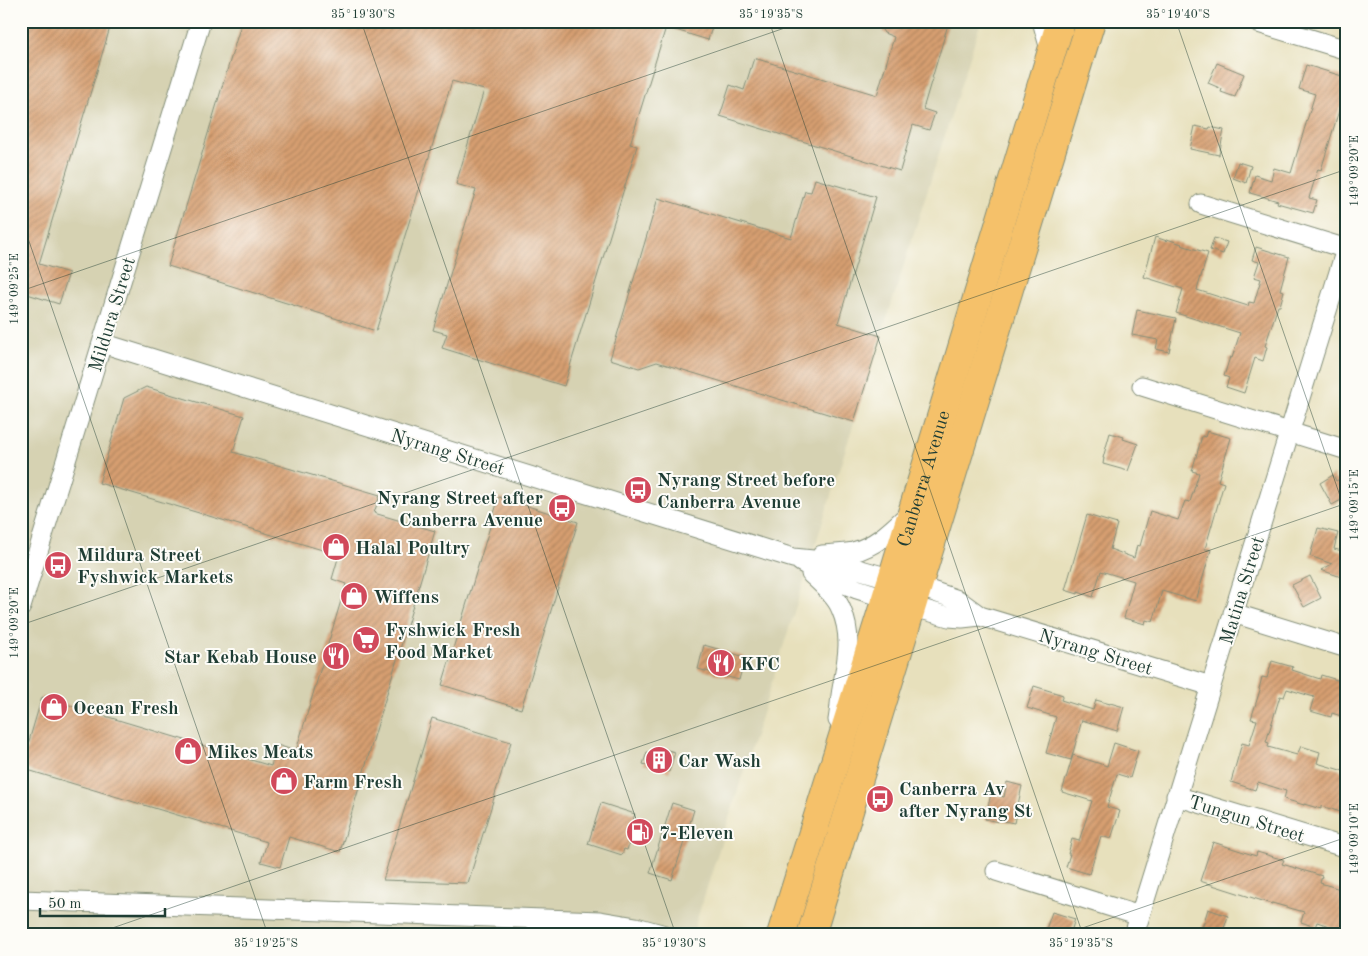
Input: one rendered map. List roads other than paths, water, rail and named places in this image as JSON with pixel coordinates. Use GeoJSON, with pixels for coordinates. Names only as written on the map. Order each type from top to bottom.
{"type":"FeatureCollection","features":[{"type":"Feature","properties":{"kind":"highway","name":"Canberra Avenue"},"geometry":{"type":"LineString","coordinates":[[811,935],[902,592],[912,511],[1061,21]]}},
{"type":"Feature","properties":{"kind":"highway","name":"Canberra Avenue"},"geometry":{"type":"LineString","coordinates":[[781,935],[831,773],[902,592],[1091,21]]}},
{"type":"Feature","properties":{"kind":"street","name":"Mildura Street"},"geometry":{"type":"LineString","coordinates":[[21,607],[201,21]]}},
{"type":"Feature","properties":{"kind":"street"},"geometry":{"type":"LineString","coordinates":[[1042,21],[1051,54]]}},
{"type":"Feature","properties":{"kind":"street"},"geometry":{"type":"LineString","coordinates":[[1258,23],[1347,50]]}},
{"type":"Feature","properties":{"kind":"street"},"geometry":{"type":"LineString","coordinates":[[1201,204],[1346,248]]}},
{"type":"Feature","properties":{"kind":"street","name":"Matina Street"},"geometry":{"type":"LineString","coordinates":[[1134,935],[1346,248]]}},
{"type":"Feature","properties":{"kind":"street","name":"Nyrang Street"},"geometry":{"type":"LineString","coordinates":[[102,343],[793,558],[830,578],[857,589],[902,592],[958,600],[980,616],[1211,686]]}},
{"type":"Feature","properties":{"kind":"street"},"geometry":{"type":"LineString","coordinates":[[1142,386],[1347,450]]}},
{"type":"Feature","properties":{"kind":"street"},"geometry":{"type":"LineString","coordinates":[[793,558],[854,552],[876,542],[894,529],[912,511]]}},
{"type":"Feature","properties":{"kind":"street"},"geometry":{"type":"LineString","coordinates":[[793,558],[821,583],[841,607],[848,630],[848,661],[842,690],[831,773]]}},
{"type":"Feature","properties":{"kind":"street"},"geometry":{"type":"LineString","coordinates":[[1233,613],[1347,648]]}},
{"type":"Feature","properties":{"kind":"street","name":"Tungun Street"},"geometry":{"type":"LineString","coordinates":[[1176,796],[1347,848]]}},
{"type":"Feature","properties":{"kind":"street"},"geometry":{"type":"LineString","coordinates":[[996,871],[1140,916]]}},
{"type":"Feature","properties":{"kind":"street"},"geometry":{"type":"LineString","coordinates":[[21,900],[600,921],[636,927],[665,935]]}},
{"type":"Feature","properties":{"kind":"place","name":"Nyrang Street before Canberra Avenue"},"geometry":{"type":"Point","coordinates":[638,490]}},
{"type":"Feature","properties":{"kind":"place","name":"Nyrang Street after Canberra Avenue"},"geometry":{"type":"Point","coordinates":[562,508]}},
{"type":"Feature","properties":{"kind":"place","name":"Halal Poultry"},"geometry":{"type":"Point","coordinates":[336,547]}},
{"type":"Feature","properties":{"kind":"place","name":"Mildura Street Fyshwick Markets"},"geometry":{"type":"Point","coordinates":[58,565]}},
{"type":"Feature","properties":{"kind":"place","name":"Wiffens"},"geometry":{"type":"Point","coordinates":[354,596]}},
{"type":"Feature","properties":{"kind":"place","name":"Fyshwick Fresh Food Market"},"geometry":{"type":"Point","coordinates":[366,640]}},
{"type":"Feature","properties":{"kind":"place","name":"Star Kebab House"},"geometry":{"type":"Point","coordinates":[336,656]}},
{"type":"Feature","properties":{"kind":"place","name":"KFC"},"geometry":{"type":"Point","coordinates":[721,663]}},
{"type":"Feature","properties":{"kind":"place","name":"Ocean Fresh"},"geometry":{"type":"Point","coordinates":[54,707]}},
{"type":"Feature","properties":{"kind":"place","name":"Mikes Meats"},"geometry":{"type":"Point","coordinates":[188,751]}},
{"type":"Feature","properties":{"kind":"place","name":"Car Wash"},"geometry":{"type":"Point","coordinates":[659,760]}},
{"type":"Feature","properties":{"kind":"place","name":"Farm Fresh"},"geometry":{"type":"Point","coordinates":[284,781]}},
{"type":"Feature","properties":{"kind":"place","name":"Canberra Av after Nyrang St"},"geometry":{"type":"Point","coordinates":[880,799]}},
{"type":"Feature","properties":{"kind":"place","name":"7-Eleven"},"geometry":{"type":"Point","coordinates":[640,832]}}]}
